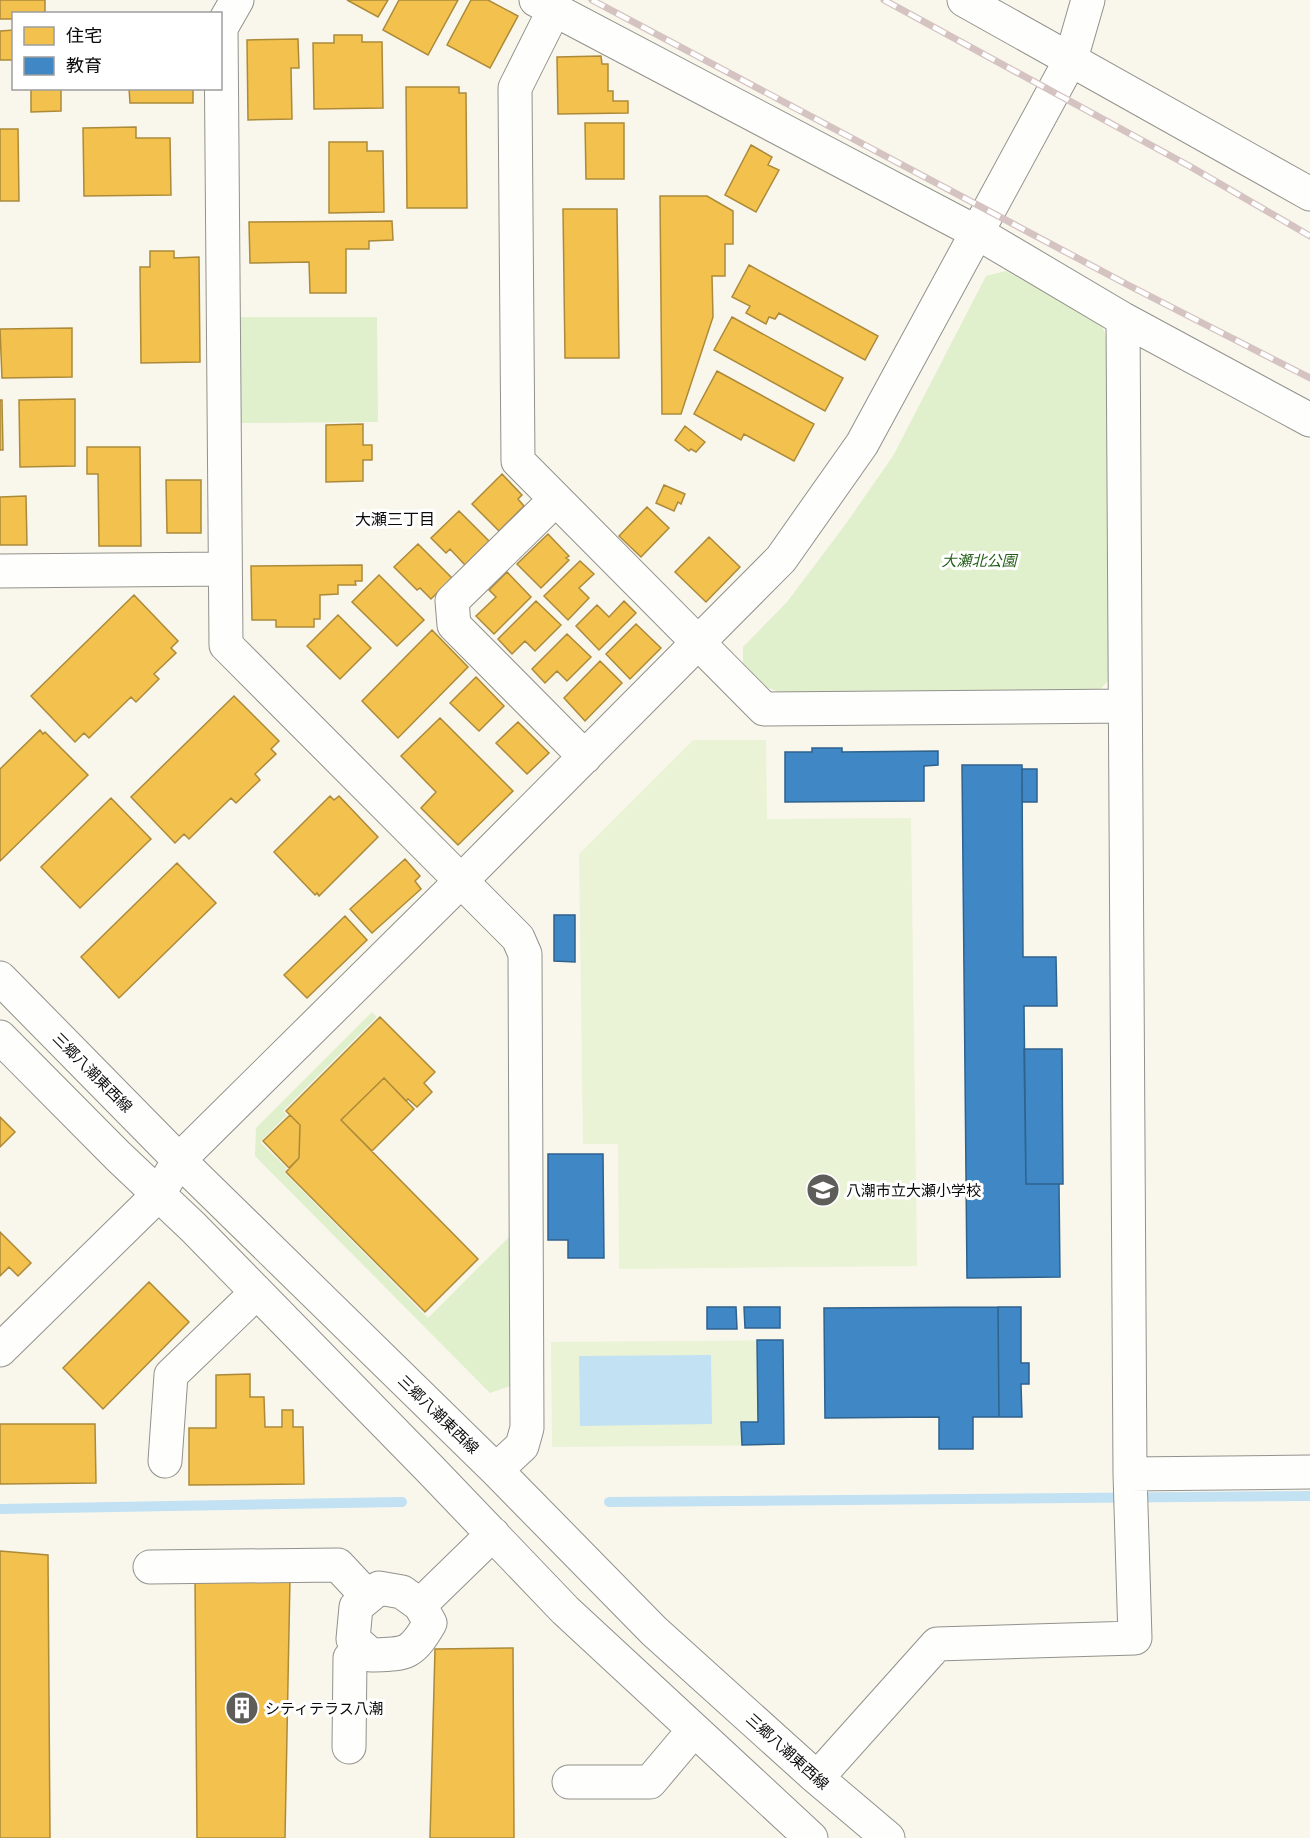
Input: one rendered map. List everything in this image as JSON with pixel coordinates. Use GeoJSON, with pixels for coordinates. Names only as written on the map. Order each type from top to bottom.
{"type":"FeatureCollection","features":[{"type":"Feature","properties":{"kind":"street"},"geometry":{"type":"LineString","coordinates":[[222,26],[237,0]]}},
{"type":"Feature","properties":{"kind":"street"},"geometry":{"type":"LineString","coordinates":[[964,0],[1310,194]]}},
{"type":"Feature","properties":{"kind":"street"},"geometry":{"type":"LineString","coordinates":[[2,1344],[158,1195],[179,1160],[781,560],[856,453],[1071,60],[1088,0]]}},
{"type":"Feature","properties":{"kind":"street"},"geometry":{"type":"LineString","coordinates":[[1125,706],[764,709],[518,461],[515,88],[545,5],[976,232],[1123,319],[1310,420]]}},
{"type":"Feature","properties":{"kind":"street"},"geometry":{"type":"LineString","coordinates":[[221,90],[226,645],[462,880],[518,938],[525,954],[527,1428],[522,1446],[496,1470]]}},
{"type":"Feature","properties":{"kind":"street"},"geometry":{"type":"LineString","coordinates":[[817,1778],[937,1644],[1135,1638],[1130,1474],[1123,319]]}},
{"type":"Feature","properties":{"kind":"street"},"geometry":{"type":"LineString","coordinates":[[555,500],[452,601],[454,625],[585,757]]}},
{"type":"Feature","properties":{"kind":"street"},"geometry":{"type":"LineString","coordinates":[[0,571],[225,569]]}},
{"type":"Feature","properties":{"kind":"street","name":"三郷八潮東西線"},"geometry":{"type":"LineString","coordinates":[[0,978],[179,1160],[496,1470],[654,1631],[817,1778],[888,1838]]}},
{"type":"Feature","properties":{"kind":"street"},"geometry":{"type":"LineString","coordinates":[[0,1037],[118,1156],[193,1227],[430,1468],[565,1610],[811,1838]]}},
{"type":"Feature","properties":{"kind":"street"},"geometry":{"type":"LineString","coordinates":[[165,1461],[171,1375],[256,1293]]}},
{"type":"Feature","properties":{"kind":"street"},"geometry":{"type":"LineString","coordinates":[[1130,1474],[1310,1472]]}},
{"type":"Feature","properties":{"kind":"street"},"geometry":{"type":"LineString","coordinates":[[420,1605],[493,1534]]}},
{"type":"Feature","properties":{"kind":"street"},"geometry":{"type":"LineString","coordinates":[[150,1567],[338,1565],[368,1597]]}},
{"type":"Feature","properties":{"kind":"street"},"geometry":{"type":"LineString","coordinates":[[379,1588],[402,1592],[420,1605],[430,1623],[418,1642],[402,1654],[371,1655],[353,1640],[356,1607],[368,1597],[379,1588]]}},
{"type":"Feature","properties":{"kind":"street"},"geometry":{"type":"LineString","coordinates":[[349,1748],[350,1658],[360,1646]]}},
{"type":"Feature","properties":{"kind":"street"},"geometry":{"type":"LineString","coordinates":[[569,1782],[650,1782],[693,1731]]}},
{"type":"Feature","properties":{"kind":"green space","name":"大瀬北公園"},"geometry":{"type":"Polygon","coordinates":[[[1006,271],[1101,323],[1108,342],[1111,678],[1100,689],[782,693],[766,687],[743,664],[743,647],[787,602],[845,525],[893,456],[986,276],[1006,271]]]}},
{"type":"Feature","properties":{"kind":"green space"},"geometry":{"type":"Polygon","coordinates":[[[238,317],[377,317],[378,422],[239,423],[238,317]]]}},
{"type":"Feature","properties":{"kind":"green space"},"geometry":{"type":"Polygon","coordinates":[[[693,740],[766,740],[767,819],[911,818],[917,1266],[619,1269],[618,1144],[583,1144],[579,854],[693,740]]]}},
{"type":"Feature","properties":{"kind":"green space"},"geometry":{"type":"Polygon","coordinates":[[[372,1012],[377,1017],[283,1111],[287,1115],[260,1142],[287,1168],[284,1172],[428,1318],[509,1237],[510,1386],[490,1393],[255,1156],[256,1128],[372,1012]]]}},
{"type":"Feature","properties":{"kind":"green space"},"geometry":{"type":"Polygon","coordinates":[[[783,1340],[784,1445],[552,1447],[551,1342],[783,1340]]]}},
{"type":"Feature","properties":{"kind":"water"},"geometry":{"type":"Polygon","coordinates":[[[711,1355],[712,1424],[580,1426],[579,1356],[711,1355]]]}},
{"type":"Feature","properties":{"kind":"building: 住宅"},"geometry":{"type":"Polygon","coordinates":[[[0,0],[45,0],[45,12],[12,12],[12,19],[0,19],[0,0]]]}},
{"type":"Feature","properties":{"kind":"building: 住宅"},"geometry":{"type":"Polygon","coordinates":[[[347,0],[388,0],[378,17],[347,0]]]}},
{"type":"Feature","properties":{"kind":"building: 住宅"},"geometry":{"type":"Polygon","coordinates":[[[399,0],[458,0],[428,55],[383,30],[399,0]]]}},
{"type":"Feature","properties":{"kind":"building: 住宅"},"geometry":{"type":"Polygon","coordinates":[[[471,0],[488,0],[518,16],[490,68],[447,45],[471,0]]]}},
{"type":"Feature","properties":{"kind":"building: 住宅"},"geometry":{"type":"Polygon","coordinates":[[[12,30],[12,60],[0,60],[0,31],[12,30]]]}},
{"type":"Feature","properties":{"kind":"building: 住宅"},"geometry":{"type":"Polygon","coordinates":[[[334,35],[362,35],[362,42],[382,42],[383,108],[314,109],[313,43],[334,43],[334,35]]]}},
{"type":"Feature","properties":{"kind":"building: 住宅"},"geometry":{"type":"Polygon","coordinates":[[[298,39],[299,68],[291,68],[292,119],[248,120],[247,40],[298,39]]]}},
{"type":"Feature","properties":{"kind":"building: 住宅"},"geometry":{"type":"Polygon","coordinates":[[[601,56],[602,64],[608,64],[608,91],[613,91],[613,101],[628,101],[628,113],[558,114],[557,57],[601,56]]]}},
{"type":"Feature","properties":{"kind":"building: 住宅"},"geometry":{"type":"Polygon","coordinates":[[[406,87],[459,87],[459,93],[466,93],[467,208],[407,208],[406,87]]]}},
{"type":"Feature","properties":{"kind":"building: 住宅"},"geometry":{"type":"Polygon","coordinates":[[[31,90],[61,90],[61,111],[31,112],[31,90]]]}},
{"type":"Feature","properties":{"kind":"building: 住宅"},"geometry":{"type":"Polygon","coordinates":[[[129,90],[193,90],[193,103],[130,103],[129,90]]]}},
{"type":"Feature","properties":{"kind":"building: 住宅"},"geometry":{"type":"Polygon","coordinates":[[[585,123],[624,123],[624,179],[586,179],[585,123]]]}},
{"type":"Feature","properties":{"kind":"building: 住宅"},"geometry":{"type":"Polygon","coordinates":[[[136,127],[136,138],[170,138],[171,195],[84,196],[83,128],[136,127]]]}},
{"type":"Feature","properties":{"kind":"building: 住宅"},"geometry":{"type":"Polygon","coordinates":[[[0,129],[18,129],[19,201],[0,201],[0,129]]]}},
{"type":"Feature","properties":{"kind":"building: 住宅"},"geometry":{"type":"Polygon","coordinates":[[[329,142],[367,142],[367,151],[383,151],[384,212],[329,213],[329,142]]]}},
{"type":"Feature","properties":{"kind":"building: 住宅"},"geometry":{"type":"Polygon","coordinates":[[[751,145],[772,157],[768,165],[779,170],[756,212],[725,195],[751,145]]]}},
{"type":"Feature","properties":{"kind":"building: 住宅"},"geometry":{"type":"Polygon","coordinates":[[[660,196],[707,196],[733,211],[733,244],[725,244],[725,276],[712,276],[713,317],[681,414],[662,414],[660,196]]]}},
{"type":"Feature","properties":{"kind":"building: 住宅"},"geometry":{"type":"Polygon","coordinates":[[[563,209],[617,209],[619,358],[565,358],[563,209]]]}},
{"type":"Feature","properties":{"kind":"building: 住宅"},"geometry":{"type":"Polygon","coordinates":[[[392,221],[393,240],[369,241],[369,249],[346,249],[346,293],[310,293],[309,262],[250,263],[249,222],[392,221]]]}},
{"type":"Feature","properties":{"kind":"building: 住宅"},"geometry":{"type":"Polygon","coordinates":[[[150,251],[174,251],[174,258],[199,257],[200,362],[141,363],[140,267],[150,267],[150,251]]]}},
{"type":"Feature","properties":{"kind":"building: 住宅"},"geometry":{"type":"Polygon","coordinates":[[[749,265],[878,336],[865,360],[779,313],[775,319],[769,317],[766,324],[746,313],[750,306],[732,297],[749,265]]]}},
{"type":"Feature","properties":{"kind":"building: 住宅"},"geometry":{"type":"Polygon","coordinates":[[[732,317],[843,378],[825,411],[714,350],[732,317]]]}},
{"type":"Feature","properties":{"kind":"building: 住宅"},"geometry":{"type":"Polygon","coordinates":[[[72,328],[72,377],[2,378],[0,329],[72,328]]]}},
{"type":"Feature","properties":{"kind":"building: 住宅"},"geometry":{"type":"Polygon","coordinates":[[[717,371],[814,424],[794,461],[744,434],[741,440],[694,414],[717,371]]]}},
{"type":"Feature","properties":{"kind":"building: 住宅"},"geometry":{"type":"Polygon","coordinates":[[[75,399],[75,466],[20,467],[19,400],[75,399]]]}},
{"type":"Feature","properties":{"kind":"building: 住宅"},"geometry":{"type":"Polygon","coordinates":[[[0,400],[2,400],[3,450],[0,450],[0,400]]]}},
{"type":"Feature","properties":{"kind":"building: 住宅"},"geometry":{"type":"Polygon","coordinates":[[[363,424],[363,445],[372,445],[372,460],[363,460],[363,481],[326,482],[326,425],[363,424]]]}},
{"type":"Feature","properties":{"kind":"building: 住宅"},"geometry":{"type":"Polygon","coordinates":[[[685,426],[705,442],[696,452],[691,449],[689,451],[675,440],[685,426]]]}},
{"type":"Feature","properties":{"kind":"building: 住宅"},"geometry":{"type":"Polygon","coordinates":[[[87,447],[140,447],[141,546],[99,546],[98,474],[87,474],[87,447]]]}},
{"type":"Feature","properties":{"kind":"building: 住宅"},"geometry":{"type":"Polygon","coordinates":[[[502,474],[522,495],[518,499],[524,506],[499,531],[472,504],[502,474]]]}},
{"type":"Feature","properties":{"kind":"building: 住宅"},"geometry":{"type":"Polygon","coordinates":[[[166,480],[201,480],[201,533],[167,533],[166,480]]]}},
{"type":"Feature","properties":{"kind":"building: 住宅"},"geometry":{"type":"Polygon","coordinates":[[[664,485],[685,494],[681,504],[678,502],[674,511],[656,503],[664,485]]]}},
{"type":"Feature","properties":{"kind":"building: 住宅"},"geometry":{"type":"Polygon","coordinates":[[[26,496],[27,545],[0,545],[0,497],[26,496]]]}},
{"type":"Feature","properties":{"kind":"building: 住宅"},"geometry":{"type":"Polygon","coordinates":[[[647,507],[669,528],[641,557],[619,536],[647,507]]]}},
{"type":"Feature","properties":{"kind":"building: 住宅"},"geometry":{"type":"Polygon","coordinates":[[[459,511],[489,541],[465,565],[450,549],[446,553],[431,538],[459,511]]]}},
{"type":"Feature","properties":{"kind":"building: 住宅"},"geometry":{"type":"Polygon","coordinates":[[[548,534],[569,556],[566,558],[569,560],[541,588],[517,564],[548,534]]]}},
{"type":"Feature","properties":{"kind":"building: 住宅"},"geometry":{"type":"Polygon","coordinates":[[[709,537],[740,567],[706,602],[675,572],[709,537]]]}},
{"type":"Feature","properties":{"kind":"building: 住宅"},"geometry":{"type":"Polygon","coordinates":[[[418,544],[452,578],[431,599],[420,588],[417,590],[394,567],[418,544]]]}},
{"type":"Feature","properties":{"kind":"building: 住宅"},"geometry":{"type":"Polygon","coordinates":[[[580,561],[594,574],[579,588],[589,598],[568,620],[544,596],[580,561]]]}},
{"type":"Feature","properties":{"kind":"building: 住宅"},"geometry":{"type":"Polygon","coordinates":[[[362,565],[362,581],[355,581],[356,585],[338,585],[338,594],[320,595],[320,619],[314,619],[314,627],[276,627],[276,620],[252,620],[251,566],[362,565]]]}},
{"type":"Feature","properties":{"kind":"building: 住宅"},"geometry":{"type":"Polygon","coordinates":[[[507,572],[531,597],[494,634],[476,616],[496,597],[489,590],[507,572]]]}},
{"type":"Feature","properties":{"kind":"building: 住宅"},"geometry":{"type":"Polygon","coordinates":[[[379,575],[424,620],[397,646],[352,602],[379,575]]]}},
{"type":"Feature","properties":{"kind":"building: 住宅"},"geometry":{"type":"Polygon","coordinates":[[[134,595],[178,641],[171,648],[176,653],[154,674],[159,679],[136,702],[131,697],[89,738],[84,733],[75,742],[31,696],[134,595]]]}},
{"type":"Feature","properties":{"kind":"building: 住宅"},"geometry":{"type":"Polygon","coordinates":[[[536,601],[561,625],[535,651],[525,641],[512,654],[498,639],[536,601]]]}},
{"type":"Feature","properties":{"kind":"building: 住宅"},"geometry":{"type":"Polygon","coordinates":[[[624,601],[636,613],[599,650],[576,626],[597,605],[609,617],[624,601]]]}},
{"type":"Feature","properties":{"kind":"building: 住宅"},"geometry":{"type":"Polygon","coordinates":[[[338,615],[371,648],[340,679],[307,646],[338,615]]]}},
{"type":"Feature","properties":{"kind":"building: 住宅"},"geometry":{"type":"Polygon","coordinates":[[[636,624],[661,648],[630,679],[606,654],[636,624]]]}},
{"type":"Feature","properties":{"kind":"building: 住宅"},"geometry":{"type":"Polygon","coordinates":[[[432,630],[468,667],[398,738],[362,701],[432,630]]]}},
{"type":"Feature","properties":{"kind":"building: 住宅"},"geometry":{"type":"Polygon","coordinates":[[[567,634],[591,657],[567,681],[557,671],[545,683],[532,669],[567,634]]]}},
{"type":"Feature","properties":{"kind":"building: 住宅"},"geometry":{"type":"Polygon","coordinates":[[[600,661],[622,683],[585,721],[564,698],[600,661]]]}},
{"type":"Feature","properties":{"kind":"building: 住宅"},"geometry":{"type":"Polygon","coordinates":[[[476,677],[504,706],[479,731],[450,703],[476,677]]]}},
{"type":"Feature","properties":{"kind":"building: 住宅"},"geometry":{"type":"Polygon","coordinates":[[[234,696],[279,741],[271,749],[276,754],[255,774],[260,780],[236,803],[231,798],[189,839],[184,834],[175,843],[131,797],[234,696]]]}},
{"type":"Feature","properties":{"kind":"building: 住宅"},"geometry":{"type":"Polygon","coordinates":[[[440,718],[513,791],[458,845],[421,808],[436,792],[401,756],[440,718]]]}},
{"type":"Feature","properties":{"kind":"building: 住宅"},"geometry":{"type":"Polygon","coordinates":[[[518,722],[549,753],[527,774],[496,743],[518,722]]]}},
{"type":"Feature","properties":{"kind":"building: 住宅"},"geometry":{"type":"Polygon","coordinates":[[[40,730],[43,734],[45,732],[88,775],[0,861],[0,769],[40,730]]]}},
{"type":"Feature","properties":{"kind":"building: 住宅"},"geometry":{"type":"Polygon","coordinates":[[[330,796],[334,800],[339,796],[378,837],[319,896],[317,893],[315,895],[274,852],[330,796]]]}},
{"type":"Feature","properties":{"kind":"building: 住宅"},"geometry":{"type":"Polygon","coordinates":[[[111,798],[151,839],[80,908],[41,867],[111,798]]]}},
{"type":"Feature","properties":{"kind":"building: 住宅"},"geometry":{"type":"Polygon","coordinates":[[[405,859],[420,876],[415,881],[421,889],[372,933],[350,909],[405,859]]]}},
{"type":"Feature","properties":{"kind":"building: 住宅"},"geometry":{"type":"Polygon","coordinates":[[[177,863],[216,903],[119,998],[81,957],[177,863]]]}},
{"type":"Feature","properties":{"kind":"building: 住宅"},"geometry":{"type":"Polygon","coordinates":[[[345,916],[367,940],[307,998],[284,975],[345,916]]]}},
{"type":"Feature","properties":{"kind":"building: 住宅"},"geometry":{"type":"Polygon","coordinates":[[[380,1017],[435,1072],[424,1083],[432,1092],[417,1107],[408,1099],[406,1101],[384,1078],[341,1120],[478,1259],[425,1312],[286,1172],[299,1158],[300,1125],[286,1111],[380,1017]]]}},
{"type":"Feature","properties":{"kind":"building: 住宅"},"geometry":{"type":"Polygon","coordinates":[[[384,1078],[414,1109],[372,1151],[341,1120],[384,1078]]]}},
{"type":"Feature","properties":{"kind":"building: 住宅"},"geometry":{"type":"Polygon","coordinates":[[[290,1115],[300,1125],[299,1158],[289,1168],[263,1141],[290,1115]]]}},
{"type":"Feature","properties":{"kind":"building: 住宅"},"geometry":{"type":"Polygon","coordinates":[[[0,1117],[15,1132],[0,1147],[0,1117]]]}},
{"type":"Feature","properties":{"kind":"building: 住宅"},"geometry":{"type":"Polygon","coordinates":[[[0,1232],[31,1263],[18,1276],[9,1267],[0,1276],[0,1232]]]}},
{"type":"Feature","properties":{"kind":"building: 住宅"},"geometry":{"type":"Polygon","coordinates":[[[149,1282],[189,1322],[103,1409],[63,1368],[149,1282]]]}},
{"type":"Feature","properties":{"kind":"building: 住宅"},"geometry":{"type":"Polygon","coordinates":[[[250,1374],[250,1397],[264,1397],[265,1427],[282,1427],[282,1410],[293,1410],[293,1427],[303,1427],[304,1484],[189,1485],[189,1428],[216,1428],[216,1375],[250,1374]]]}},
{"type":"Feature","properties":{"kind":"building: 住宅"},"geometry":{"type":"Polygon","coordinates":[[[0,1424],[95,1424],[96,1483],[0,1484],[0,1424]]]}},
{"type":"Feature","properties":{"kind":"building: 住宅"},"geometry":{"type":"Polygon","coordinates":[[[0,1551],[48,1555],[50,1838],[0,1838],[0,1551]]]}},
{"type":"Feature","properties":{"kind":"building: 住宅","name":"シティテラス八潮"},"geometry":{"type":"Polygon","coordinates":[[[195,1578],[290,1578],[285,1838],[197,1838],[195,1578]]]}},
{"type":"Feature","properties":{"kind":"building: 住宅"},"geometry":{"type":"Polygon","coordinates":[[[513,1648],[514,1838],[430,1838],[435,1649],[513,1648]]]}},
{"type":"Feature","properties":{"kind":"building: 教育"},"geometry":{"type":"Polygon","coordinates":[[[812,748],[842,748],[842,752],[938,751],[938,765],[924,766],[924,801],[785,802],[785,752],[812,752],[812,748]]]}},
{"type":"Feature","properties":{"kind":"building: 教育"},"geometry":{"type":"Polygon","coordinates":[[[962,765],[1022,765],[1023,957],[1056,957],[1057,1006],[1024,1006],[1026,1184],[1059,1184],[1060,1277],[967,1278],[962,765]]]}},
{"type":"Feature","properties":{"kind":"building: 教育"},"geometry":{"type":"Polygon","coordinates":[[[1022,769],[1037,769],[1037,802],[1022,802],[1022,769]]]}},
{"type":"Feature","properties":{"kind":"building: 教育"},"geometry":{"type":"Polygon","coordinates":[[[554,915],[575,915],[575,962],[554,961],[554,915]]]}},
{"type":"Feature","properties":{"kind":"building: 教育"},"geometry":{"type":"Polygon","coordinates":[[[1024,1049],[1062,1049],[1063,1184],[1026,1184],[1024,1049]]]}},
{"type":"Feature","properties":{"kind":"building: 教育"},"geometry":{"type":"Polygon","coordinates":[[[548,1154],[603,1154],[604,1258],[568,1258],[568,1240],[548,1240],[548,1154]]]}},
{"type":"Feature","properties":{"kind":"building: 教育"},"geometry":{"type":"Polygon","coordinates":[[[707,1307],[736,1307],[737,1329],[707,1329],[707,1307]]]}},
{"type":"Feature","properties":{"kind":"building: 教育"},"geometry":{"type":"Polygon","coordinates":[[[744,1307],[780,1307],[780,1328],[745,1328],[744,1307]]]}},
{"type":"Feature","properties":{"kind":"building: 教育"},"geometry":{"type":"Polygon","coordinates":[[[998,1307],[999,1417],[973,1417],[973,1449],[939,1449],[939,1417],[825,1418],[824,1308],[998,1307]]]}},
{"type":"Feature","properties":{"kind":"building: 教育"},"geometry":{"type":"Polygon","coordinates":[[[998,1307],[1021,1307],[1021,1363],[1029,1363],[1029,1384],[1021,1384],[1022,1417],[999,1417],[998,1307]]]}},
{"type":"Feature","properties":{"kind":"building: 教育"},"geometry":{"type":"Polygon","coordinates":[[[757,1340],[783,1340],[784,1444],[742,1445],[741,1422],[758,1422],[757,1340]]]}},
{"type":"Feature","properties":{"kind":"waterway"},"geometry":{"type":"LineString","coordinates":[[609,1502],[1310,1496]]}},
{"type":"Feature","properties":{"kind":"waterway"},"geometry":{"type":"LineString","coordinates":[[0,1509],[402,1502]]}},
{"type":"Feature","properties":{"kind":"railway"},"geometry":{"type":"LineString","coordinates":[[592,0],[1128,285],[1310,378]]}},
{"type":"Feature","properties":{"kind":"railway"},"geometry":{"type":"LineString","coordinates":[[884,0],[1191,167],[1310,236]]}},
{"type":"Feature","properties":{"kind":"place","name":"八潮市立大瀬小学校"},"geometry":{"type":"Point","coordinates":[823,1190]}},
{"type":"Feature","properties":{"kind":"place","name":"シティテラス八潮"},"geometry":{"type":"Point","coordinates":[242,1708]}},
{"type":"Feature","properties":{"kind":"district","name":"大瀬三丁目"},"geometry":{"type":"Point","coordinates":[395,519]}}]}
